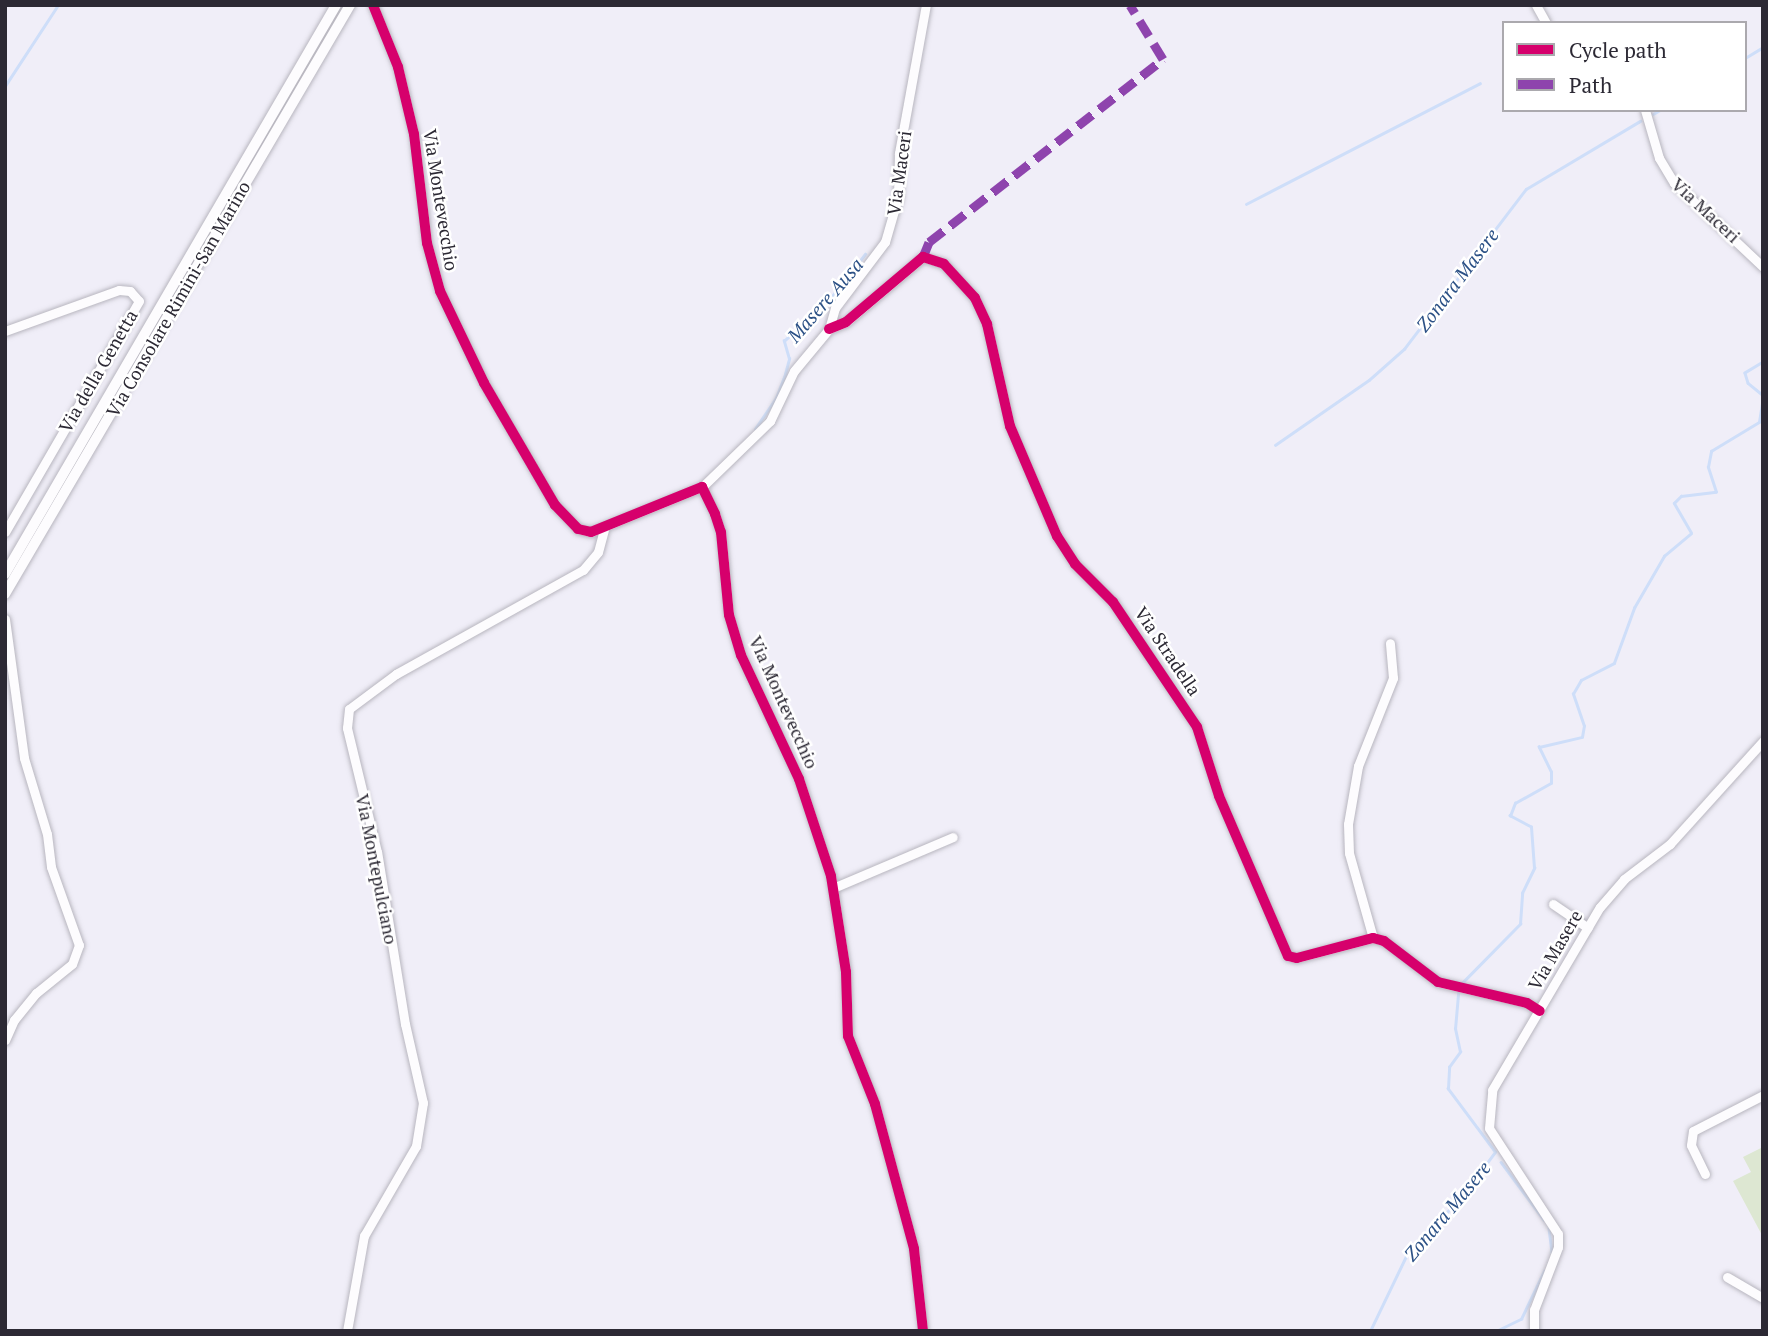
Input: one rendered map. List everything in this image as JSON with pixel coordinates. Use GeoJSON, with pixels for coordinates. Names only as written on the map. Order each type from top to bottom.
{"type":"FeatureCollection","features":[{"type":"Feature","properties":{"kind":"main road","name":"Via Consolare Rimini-San Marino"},"geometry":{"type":"LineString","coordinates":[[5,574],[336,5]]}},
{"type":"Feature","properties":{"kind":"main road","name":"Via Consolare Rimini-San Marino"},"geometry":{"type":"LineString","coordinates":[[5,594],[350,5]]}},
{"type":"Feature","properties":{"kind":"street","name":"Via Montevecchio"},"geometry":{"type":"LineString","coordinates":[[373,5],[398,67],[414,134],[432,270],[450,319],[555,505],[578,529],[604,530]]}},
{"type":"Feature","properties":{"kind":"street","name":"Via Maceri"},"geometry":{"type":"LineString","coordinates":[[702,487],[770,421],[794,371],[829,329],[835,308],[885,242],[893,219],[899,153],[926,5]]}},
{"type":"Feature","properties":{"kind":"street"},"geometry":{"type":"LineString","coordinates":[[1536,5],[1545,21]]}},
{"type":"Feature","properties":{"kind":"street","name":"Via Maceri"},"geometry":{"type":"LineString","coordinates":[[1646,112],[1659,158],[1674,183],[1763,267]]}},
{"type":"Feature","properties":{"kind":"street","name":"Via Stradella"},"geometry":{"type":"LineString","coordinates":[[829,329],[846,322],[923,257],[944,264],[967,288],[983,311],[1000,396],[1057,536],[1075,564],[1113,602],[1191,717],[1202,739],[1219,796],[1283,949],[1297,958],[1373,938]]}},
{"type":"Feature","properties":{"kind":"street","name":"Via della Genetta"},"geometry":{"type":"LineString","coordinates":[[5,331],[119,290],[130,291],[139,301],[5,532]]}},
{"type":"Feature","properties":{"kind":"street","name":"Via Montevecchio"},"geometry":{"type":"LineString","coordinates":[[702,487],[721,532],[729,615],[741,655],[799,779],[833,888],[846,972],[848,1036],[875,1104],[914,1249],[923,1331]]}},
{"type":"Feature","properties":{"kind":"street"},"geometry":{"type":"LineString","coordinates":[[604,530],[702,487]]}},
{"type":"Feature","properties":{"kind":"street","name":"Via Montepulciano"},"geometry":{"type":"LineString","coordinates":[[347,1331],[364,1236],[416,1146],[423,1103],[405,1024],[377,852],[347,728],[349,709],[396,674],[583,570],[598,552],[604,530]]}},
{"type":"Feature","properties":{"kind":"street"},"geometry":{"type":"LineString","coordinates":[[5,619],[24,758],[47,834],[51,867],[79,945],[72,964],[36,993],[14,1020],[5,1040]]}},
{"type":"Feature","properties":{"kind":"street"},"geometry":{"type":"LineString","coordinates":[[1390,643],[1393,678],[1358,766],[1348,824],[1349,853],[1373,938],[1384,941],[1424,973],[1451,985],[1540,1011]]}},
{"type":"Feature","properties":{"kind":"street","name":"Via Masere"},"geometry":{"type":"LineString","coordinates":[[1534,1331],[1534,1310],[1558,1247],[1558,1234],[1501,1152],[1487,1117],[1501,1070],[1610,894],[1670,844],[1763,741]]}},
{"type":"Feature","properties":{"kind":"street"},"geometry":{"type":"LineString","coordinates":[[833,888],[953,837]]}},
{"type":"Feature","properties":{"kind":"street","name":"Via Masere"},"geometry":{"type":"LineString","coordinates":[[1553,904],[1588,928]]}},
{"type":"Feature","properties":{"kind":"street"},"geometry":{"type":"LineString","coordinates":[[1705,1174],[1690,1145],[1693,1131],[1763,1095]]}},
{"type":"Feature","properties":{"kind":"street"},"geometry":{"type":"LineString","coordinates":[[1727,1277],[1732,1284],[1763,1298]]}},
{"type":"Feature","properties":{"kind":"green space"},"geometry":{"type":"Polygon","coordinates":[[[1763,1147],[1763,1237],[1733,1181],[1751,1172],[1743,1157],[1763,1147]]]}},
{"type":"Feature","properties":{"kind":"waterway"},"geometry":{"type":"LineString","coordinates":[[5,86],[58,5]]}},
{"type":"Feature","properties":{"kind":"waterway","name":"Zonara Masere"},"geometry":{"type":"LineString","coordinates":[[1747,57],[1763,47]]}},
{"type":"Feature","properties":{"kind":"waterway","name":"Zonara Masere"},"geometry":{"type":"LineString","coordinates":[[1246,204],[1480,83]]}},
{"type":"Feature","properties":{"kind":"waterway","name":"Zonara Masere"},"geometry":{"type":"LineString","coordinates":[[1653,114],[1656,112]]}},
{"type":"Feature","properties":{"kind":"waterway","name":"Zonara Masere"},"geometry":{"type":"LineString","coordinates":[[1275,445],[1369,380],[1404,349],[1526,189],[1640,121]]}},
{"type":"Feature","properties":{"kind":"waterway","name":"Masere Ausa"},"geometry":{"type":"LineString","coordinates":[[755,429],[776,398],[785,374],[789,359],[784,341],[833,295],[865,254]]}},
{"type":"Feature","properties":{"kind":"waterway","name":"Zonara Masere"},"geometry":{"type":"LineString","coordinates":[[1763,362],[1745,373],[1748,383],[1763,395]]}},
{"type":"Feature","properties":{"kind":"waterway","name":"Zonara Masere"},"geometry":{"type":"LineString","coordinates":[[1460,985],[1520,924],[1522,893],[1534,868],[1531,827],[1510,816],[1515,803],[1551,783],[1551,772],[1539,747],[1582,737],[1584,726],[1573,694],[1581,680],[1614,663],[1634,608],[1664,556],[1691,533],[1674,503],[1681,496],[1716,492],[1708,467],[1711,451],[1759,422],[1763,396]]}},
{"type":"Feature","properties":{"kind":"waterway","name":"Zonara Masere"},"geometry":{"type":"LineString","coordinates":[[1370,1331],[1409,1250],[1461,1198],[1495,1152],[1448,1089],[1449,1067],[1460,1052],[1455,1029],[1458,991]]}},
{"type":"Feature","properties":{"kind":"waterway"},"geometry":{"type":"LineString","coordinates":[[1501,1162],[1544,1220]]}},
{"type":"Feature","properties":{"kind":"waterway"},"geometry":{"type":"LineString","coordinates":[[1549,1228],[1552,1252]]}},
{"type":"Feature","properties":{"kind":"waterway"},"geometry":{"type":"LineString","coordinates":[[1496,1331],[1521,1319],[1544,1271]]}},
{"type":"Feature","properties":{"kind":"marked path"},"geometry":{"type":"LineString","coordinates":[[923,257],[929,242],[1163,59],[1130,5]]}},
{"type":"Feature","properties":{"kind":"cycle path"},"geometry":{"type":"LineString","coordinates":[[373,5],[398,67],[414,134],[427,243],[440,291],[484,383],[555,505],[578,529],[591,532],[702,487],[715,514],[721,532],[729,615],[741,655],[799,779],[831,876],[846,972],[848,1036],[875,1104],[914,1249],[923,1331]]}},
{"type":"Feature","properties":{"kind":"cycle path"},"geometry":{"type":"LineString","coordinates":[[829,329],[846,322],[923,257],[944,264],[975,298],[987,324],[1010,426],[1057,536],[1075,564],[1113,602],[1197,727],[1219,796],[1288,956],[1297,958],[1373,938],[1384,941],[1438,982],[1527,1003],[1540,1011]]}}]}
